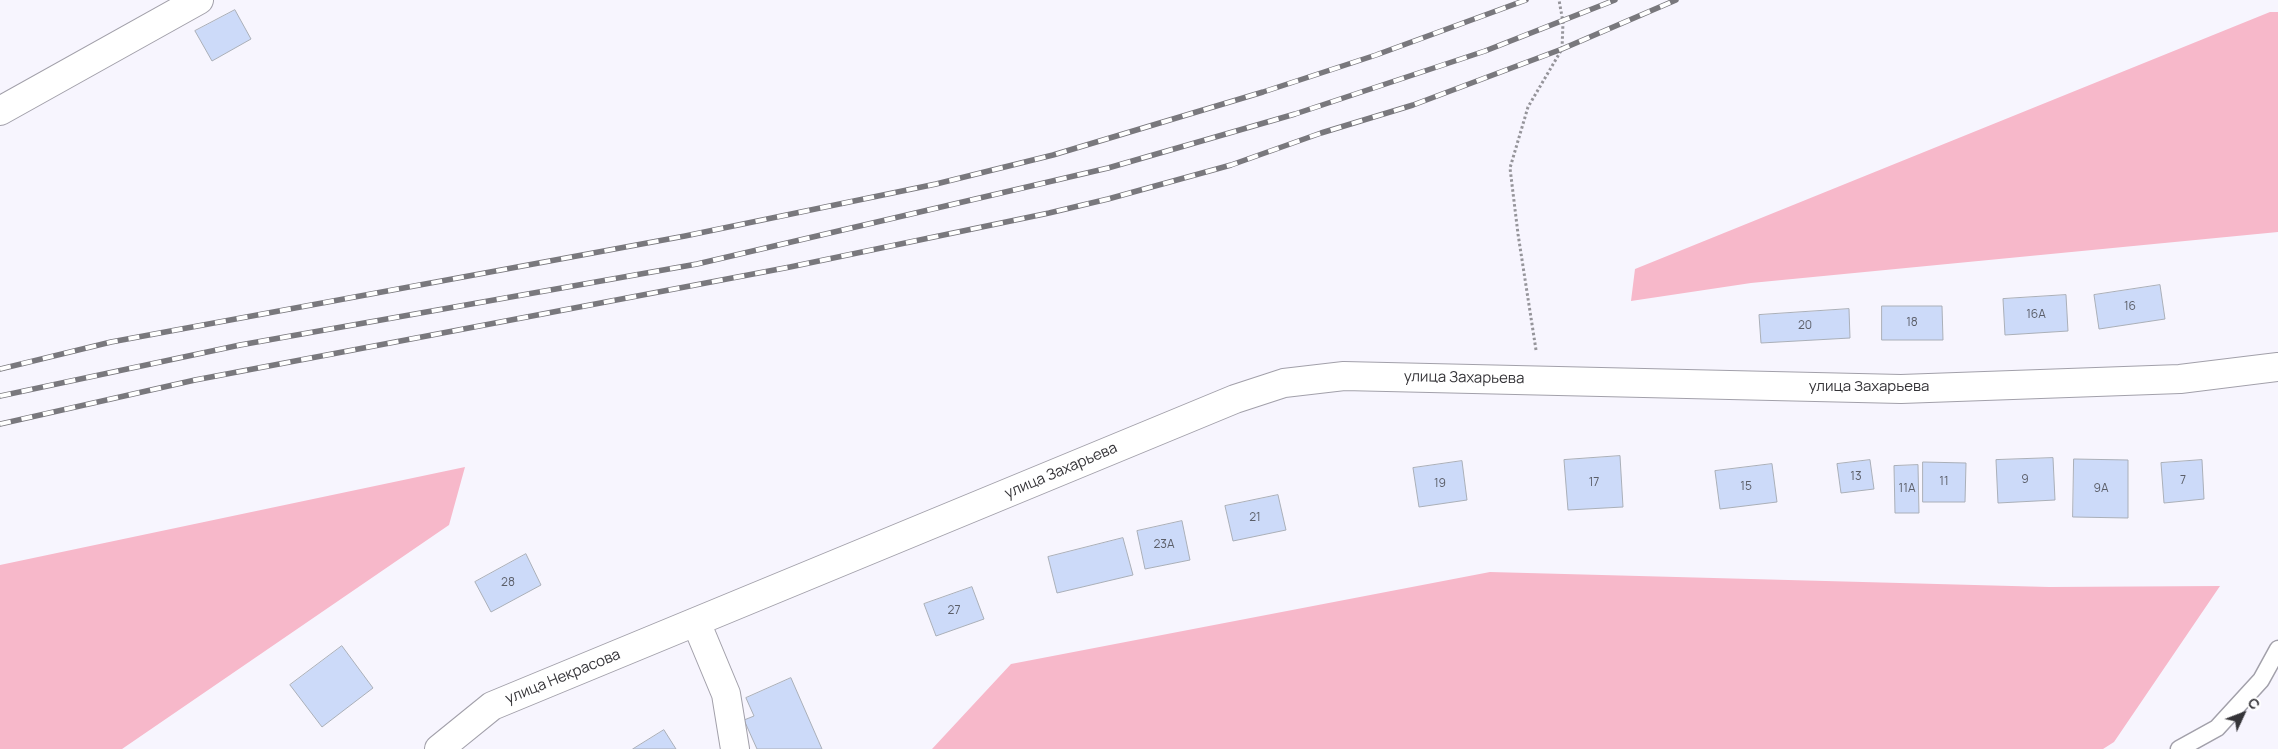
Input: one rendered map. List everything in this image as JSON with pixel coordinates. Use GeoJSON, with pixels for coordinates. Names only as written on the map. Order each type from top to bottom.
{"type":"FeatureCollection","features":[{"type":"Feature","properties":{"kind":"street"},"geometry":{"type":"LineString","coordinates":[[0,110],[198,0]]}},
{"type":"Feature","properties":{"kind":"street","name":"улица Захарьева"},"geometry":{"type":"LineString","coordinates":[[696,622],[1235,399],[1284,383],[1344,376],[1901,389],[2180,379],[2278,367]]}},
{"type":"Feature","properties":{"kind":"street"},"geometry":{"type":"LineString","coordinates":[[696,622],[726,694],[735,749]]}},
{"type":"Feature","properties":{"kind":"street","name":"улица Некрасова"},"geometry":{"type":"LineString","coordinates":[[439,749],[492,706],[696,622]]}},
{"type":"Feature","properties":{"kind":"lane"},"geometry":{"type":"LineString","coordinates":[[2179,749],[2216,728],[2261,680],[2278,649]]}},
{"type":"Feature","properties":{"kind":"path"},"geometry":{"type":"LineString","coordinates":[[1541,380],[1518,234],[1510,168],[1528,107],[1562,49],[1563,22],[1559,0]]}},
{"type":"Feature","properties":{"kind":"shaded area"},"geometry":{"type":"Polygon","coordinates":[[[2270,12],[2278,12],[2278,232],[1751,283],[1631,301],[1635,269],[2270,12]]]}},
{"type":"Feature","properties":{"kind":"shaded area"},"geometry":{"type":"Polygon","coordinates":[[[465,467],[449,525],[122,749],[0,749],[0,565],[465,467]]]}},
{"type":"Feature","properties":{"kind":"shaded area"},"geometry":{"type":"Polygon","coordinates":[[[1490,572],[2049,587],[2220,586],[2114,742],[2103,749],[932,749],[1011,664],[1490,572]]]}},
{"type":"Feature","properties":{"kind":"building"},"geometry":{"type":"Polygon","coordinates":[[[235,10],[251,39],[212,61],[195,31],[235,10]]]}},
{"type":"Feature","properties":{"kind":"building"},"geometry":{"type":"Polygon","coordinates":[[[2160,285],[2165,319],[2099,329],[2094,295],[2160,285]]]}},
{"type":"Feature","properties":{"kind":"building"},"geometry":{"type":"Polygon","coordinates":[[[2066,295],[2068,331],[2005,335],[2003,299],[2066,295]]]}},
{"type":"Feature","properties":{"kind":"building"},"geometry":{"type":"Polygon","coordinates":[[[1882,306],[1942,306],[1943,340],[1882,340],[1882,306]]]}},
{"type":"Feature","properties":{"kind":"building"},"geometry":{"type":"Polygon","coordinates":[[[1849,309],[1850,338],[1761,343],[1759,315],[1849,309]]]}},
{"type":"Feature","properties":{"kind":"building"},"geometry":{"type":"Polygon","coordinates":[[[1620,456],[1623,507],[1568,510],[1564,460],[1620,456]]]}},
{"type":"Feature","properties":{"kind":"building"},"geometry":{"type":"Polygon","coordinates":[[[2053,458],[2055,500],[1998,503],[1996,460],[2053,458]]]}},
{"type":"Feature","properties":{"kind":"building"},"geometry":{"type":"Polygon","coordinates":[[[2074,459],[2128,460],[2128,518],[2073,517],[2074,459]]]}},
{"type":"Feature","properties":{"kind":"building"},"geometry":{"type":"Polygon","coordinates":[[[1870,460],[1874,489],[1841,493],[1837,464],[1870,460]]]}},
{"type":"Feature","properties":{"kind":"building"},"geometry":{"type":"Polygon","coordinates":[[[2202,460],[2204,499],[2164,503],[2161,463],[2202,460]]]}},
{"type":"Feature","properties":{"kind":"building"},"geometry":{"type":"Polygon","coordinates":[[[1462,461],[1467,500],[1419,507],[1413,468],[1462,461]]]}},
{"type":"Feature","properties":{"kind":"building"},"geometry":{"type":"Polygon","coordinates":[[[1923,462],[1966,463],[1965,502],[1923,502],[1923,462]]]}},
{"type":"Feature","properties":{"kind":"building"},"geometry":{"type":"Polygon","coordinates":[[[1772,464],[1777,502],[1720,509],[1715,471],[1772,464]]]}},
{"type":"Feature","properties":{"kind":"building"},"geometry":{"type":"Polygon","coordinates":[[[1918,465],[1919,513],[1895,513],[1894,466],[1918,465]]]}},
{"type":"Feature","properties":{"kind":"building"},"geometry":{"type":"Polygon","coordinates":[[[1278,495],[1286,530],[1233,541],[1225,506],[1278,495]]]}},
{"type":"Feature","properties":{"kind":"building"},"geometry":{"type":"Polygon","coordinates":[[[1182,521],[1190,560],[1145,569],[1137,531],[1182,521]]]}},
{"type":"Feature","properties":{"kind":"building"},"geometry":{"type":"Polygon","coordinates":[[[1123,538],[1133,575],[1057,593],[1048,557],[1123,538]]]}},
{"type":"Feature","properties":{"kind":"building"},"geometry":{"type":"Polygon","coordinates":[[[526,554],[541,585],[491,612],[475,582],[526,554]]]}},
{"type":"Feature","properties":{"kind":"building"},"geometry":{"type":"Polygon","coordinates":[[[972,587],[984,619],[936,636],[924,604],[972,587]]]}},
{"type":"Feature","properties":{"kind":"building"},"geometry":{"type":"Polygon","coordinates":[[[342,646],[373,688],[322,727],[290,685],[342,646]]]}},
{"type":"Feature","properties":{"kind":"building"},"geometry":{"type":"Polygon","coordinates":[[[791,678],[822,749],[757,749],[744,720],[754,716],[746,698],[791,678]]]}},
{"type":"Feature","properties":{"kind":"building"},"geometry":{"type":"Polygon","coordinates":[[[664,730],[676,749],[633,749],[664,730]]]}},
{"type":"Feature","properties":{"kind":"railway"},"geometry":{"type":"LineString","coordinates":[[0,369],[111,342],[685,236],[936,184],[1053,155],[1263,92],[1376,55],[1526,0]]}},
{"type":"Feature","properties":{"kind":"railway"},"geometry":{"type":"LineString","coordinates":[[0,396],[240,345],[697,264],[1108,168],[1295,114],[1485,51],[1615,0]]}},
{"type":"Feature","properties":{"kind":"railway"},"geometry":{"type":"LineString","coordinates":[[0,424],[195,380],[790,267],[1108,199],[1231,165],[1321,133],[1413,105],[1562,49],[1676,0]]}}]}
